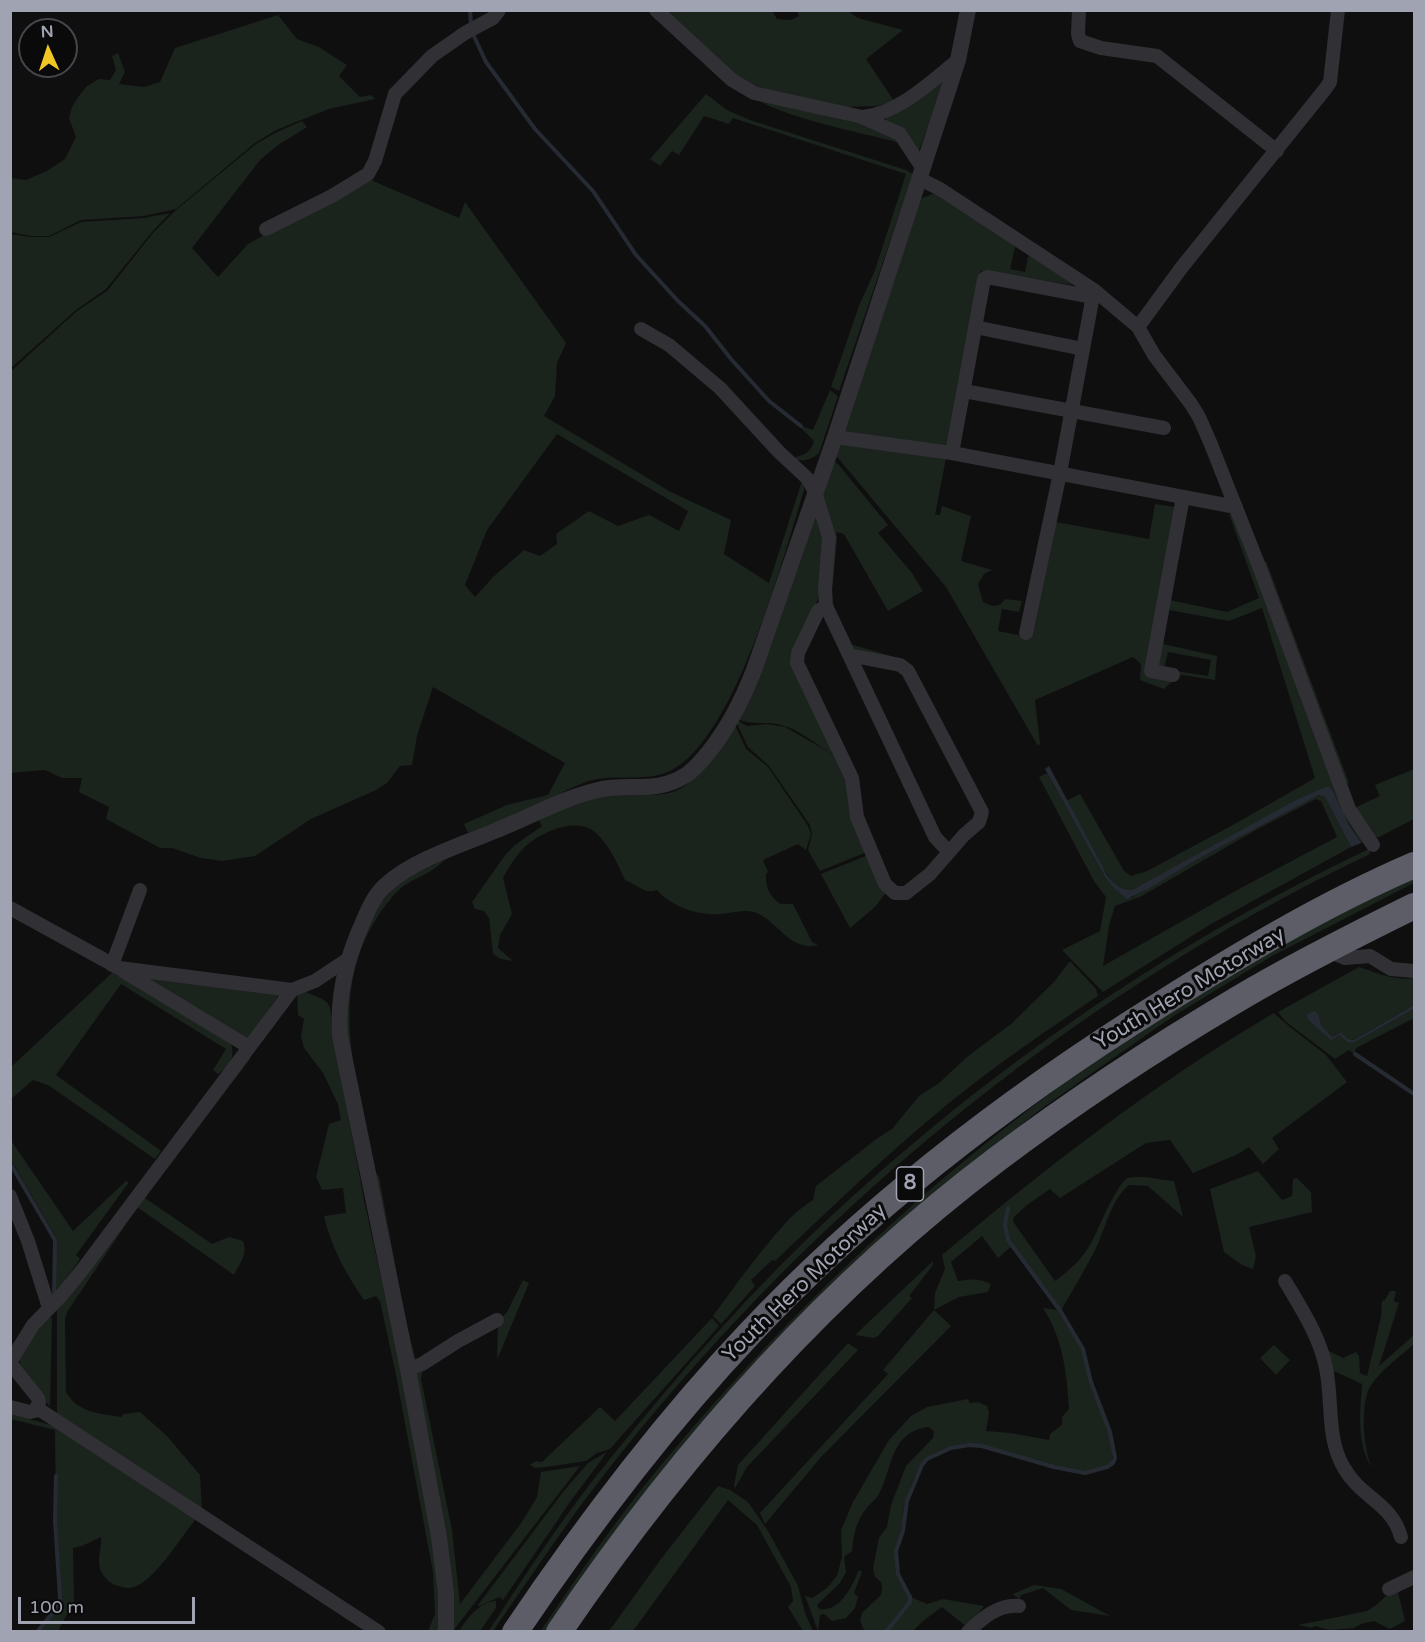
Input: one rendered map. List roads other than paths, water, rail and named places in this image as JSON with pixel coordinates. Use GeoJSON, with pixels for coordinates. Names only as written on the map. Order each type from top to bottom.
{"type":"FeatureCollection","features":[{"type":"Feature","properties":{"kind":"highway","name":"Youth Hero Motorway"},"geometry":{"type":"LineString","coordinates":[[515,1632],[569,1553],[623,1481],[685,1406],[749,1333],[819,1264],[892,1199],[971,1133],[1054,1073],[1135,1020],[1220,967],[1288,929],[1414,865]]}},
{"type":"Feature","properties":{"kind":"highway","name":"Youth Hero Motorway"},"geometry":{"type":"LineString","coordinates":[[559,1632],[592,1583],[645,1513],[776,1358],[844,1291],[916,1226],[994,1162],[1075,1103],[1238,998],[1325,950],[1414,906]]}},
{"type":"Feature","properties":{"kind":"street"},"geometry":{"type":"LineString","coordinates":[[266,229],[368,174],[375,160],[395,94],[432,56],[492,18],[499,10]]}},
{"type":"Feature","properties":{"kind":"street"},"geometry":{"type":"LineString","coordinates":[[656,10],[716,68],[754,93],[862,117],[900,134],[922,174],[940,189],[1093,293],[1138,327],[1154,355],[1199,417],[1236,507],[1349,809],[1373,844]]}},
{"type":"Feature","properties":{"kind":"street"},"geometry":{"type":"LineString","coordinates":[[446,1632],[447,1611],[442,1556],[408,1369],[341,1044],[340,998],[348,959],[376,896],[386,884],[415,866],[556,805],[599,789],[655,788],[678,780],[696,766],[723,734],[741,703],[781,596],[791,559],[835,437],[958,60],[968,10]]}},
{"type":"Feature","properties":{"kind":"street"},"geometry":{"type":"LineString","coordinates":[[1079,10],[1078,37],[1083,43],[1101,48],[1157,56],[1277,151]]}},
{"type":"Feature","properties":{"kind":"street"},"geometry":{"type":"LineString","coordinates":[[1138,327],[1182,267],[1330,82],[1338,10]]}},
{"type":"Feature","properties":{"kind":"street"},"geometry":{"type":"LineString","coordinates":[[862,117],[889,110],[958,60]]}},
{"type":"Feature","properties":{"kind":"street"},"geometry":{"type":"LineString","coordinates":[[952,453],[984,279],[987,277],[1093,293]]}},
{"type":"Feature","properties":{"kind":"street"},"geometry":{"type":"LineString","coordinates":[[1026,633],[1060,473],[1093,293]]}},
{"type":"Feature","properties":{"kind":"street"},"geometry":{"type":"LineString","coordinates":[[975,327],[1083,349]]}},
{"type":"Feature","properties":{"kind":"street"},"geometry":{"type":"LineString","coordinates":[[641,329],[669,345],[720,388],[779,452],[800,469],[808,479],[815,492],[829,537],[826,606],[935,837],[949,852]]}},
{"type":"Feature","properties":{"kind":"street"},"geometry":{"type":"LineString","coordinates":[[963,391],[1164,428]]}},
{"type":"Feature","properties":{"kind":"street"},"geometry":{"type":"LineString","coordinates":[[835,437],[952,453],[1236,507]]}},
{"type":"Feature","properties":{"kind":"street"},"geometry":{"type":"LineString","coordinates":[[1173,675],[1151,671],[1183,497]]}},
{"type":"Feature","properties":{"kind":"street"},"geometry":{"type":"LineString","coordinates":[[826,606],[818,610],[798,653],[797,663],[852,778],[857,817],[885,884],[895,893],[906,894],[930,874],[981,819],[980,806],[908,671],[900,666],[849,654]]}},
{"type":"Feature","properties":{"kind":"street"},"geometry":{"type":"LineString","coordinates":[[116,967],[141,890]]}},
{"type":"Feature","properties":{"kind":"street"},"geometry":{"type":"LineString","coordinates":[[10,908],[116,967],[249,1047]]}},
{"type":"Feature","properties":{"kind":"street"},"geometry":{"type":"LineString","coordinates":[[1325,950],[1345,958],[1370,956],[1391,969],[1414,971]]}},
{"type":"Feature","properties":{"kind":"street"},"geometry":{"type":"LineString","coordinates":[[116,967],[292,990],[315,981],[348,959]]}},
{"type":"Feature","properties":{"kind":"street"},"geometry":{"type":"LineString","coordinates":[[10,1407],[30,1412],[37,1408],[39,1403],[38,1398],[10,1362],[33,1325],[83,1269],[292,990]]}},
{"type":"Feature","properties":{"kind":"street"},"geometry":{"type":"LineString","coordinates":[[10,1196],[28,1241],[49,1308]]}},
{"type":"Feature","properties":{"kind":"street"},"geometry":{"type":"LineString","coordinates":[[10,1229],[28,1241]]}},
{"type":"Feature","properties":{"kind":"street"},"geometry":{"type":"LineString","coordinates":[[1285,1281],[1309,1323],[1324,1358],[1333,1437],[1338,1457],[1356,1484],[1395,1519],[1401,1537]]}},
{"type":"Feature","properties":{"kind":"street"},"geometry":{"type":"LineString","coordinates":[[408,1369],[422,1364],[496,1320]]}},
{"type":"Feature","properties":{"kind":"street"},"geometry":{"type":"LineString","coordinates":[[37,1408],[380,1632]]}},
{"type":"Feature","properties":{"kind":"street"},"geometry":{"type":"LineString","coordinates":[[1389,1589],[1414,1577]]}},
{"type":"Feature","properties":{"kind":"street"},"geometry":{"type":"LineString","coordinates":[[968,1632],[979,1621],[997,1610],[1011,1605],[1019,1606]]}},
{"type":"Feature","properties":{"kind":"waterway"},"geometry":{"type":"LineString","coordinates":[[470,10],[471,25]]}},
{"type":"Feature","properties":{"kind":"waterway"},"geometry":{"type":"LineString","coordinates":[[472,32],[486,62],[535,129],[593,191],[636,255],[678,301],[705,326],[769,401],[801,426]]}},
{"type":"Feature","properties":{"kind":"waterway"},"geometry":{"type":"LineString","coordinates":[[1355,1054],[1414,1094]]}},
{"type":"Feature","properties":{"kind":"waterway"},"geometry":{"type":"LineString","coordinates":[[10,1163],[55,1240],[54,1296]]}},
{"type":"Feature","properties":{"kind":"waterway"},"geometry":{"type":"LineString","coordinates":[[886,1632],[910,1602],[910,1597],[898,1574],[896,1551],[903,1531],[907,1501],[922,1465],[927,1459],[951,1448],[969,1445],[982,1446],[1054,1467],[1085,1473],[1107,1467],[1113,1463],[1115,1458],[1110,1432],[1091,1382],[1083,1349],[1061,1312],[1008,1240],[1005,1225],[1008,1208]]}},
{"type":"Feature","properties":{"kind":"waterway"},"geometry":{"type":"LineString","coordinates":[[37,1632],[55,1610],[60,1598],[55,1520],[56,1476]]}}]}
